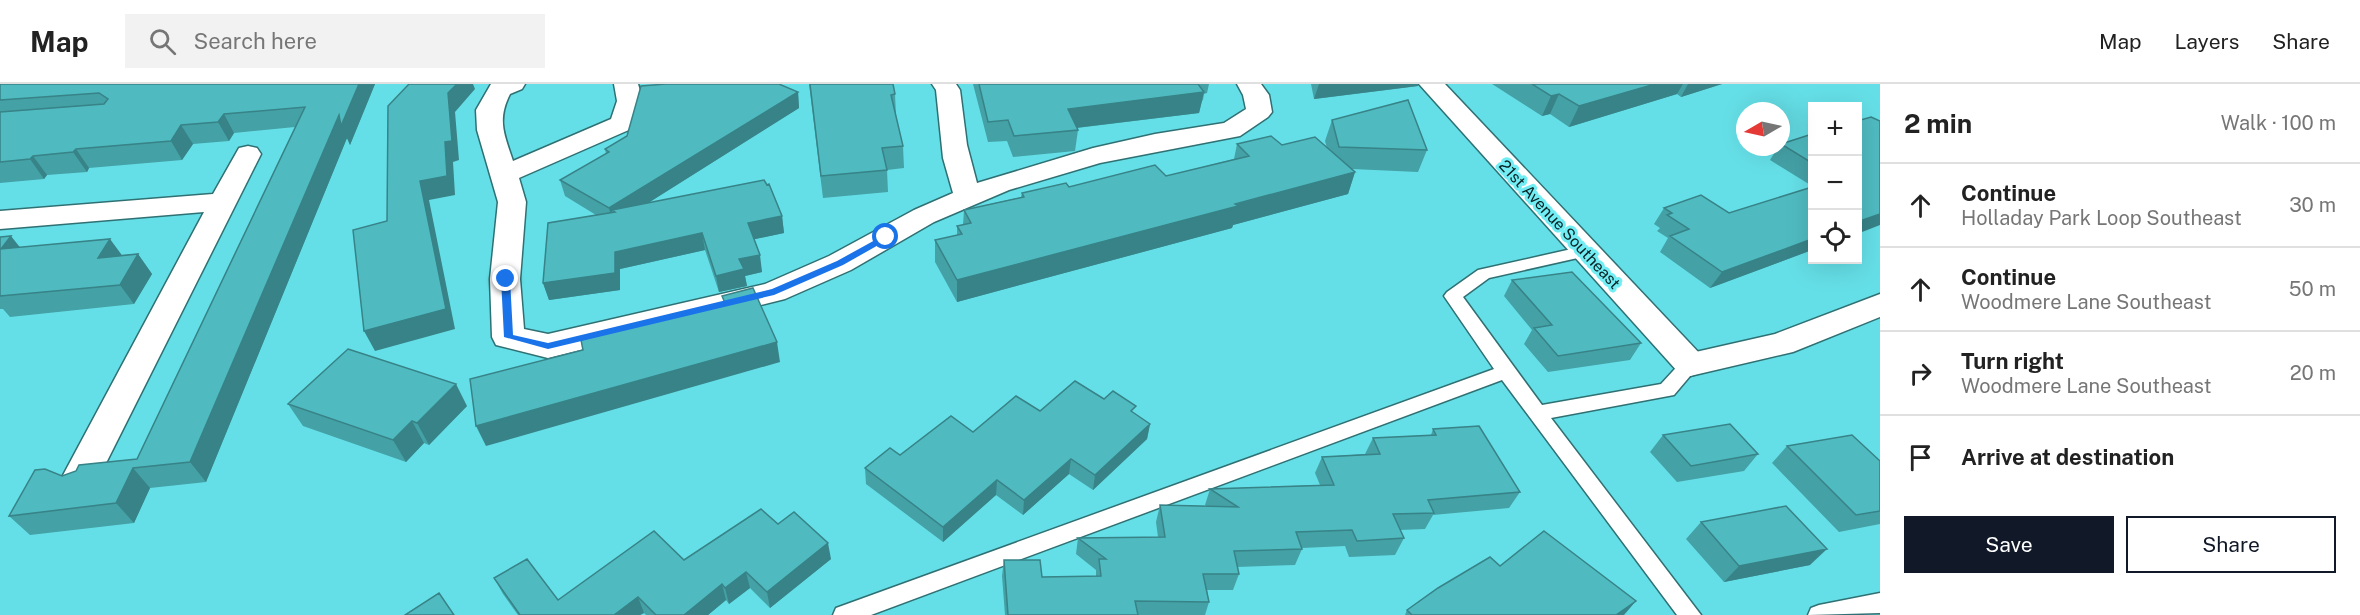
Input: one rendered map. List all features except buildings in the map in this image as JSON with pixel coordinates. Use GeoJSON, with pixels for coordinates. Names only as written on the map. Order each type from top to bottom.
{"type":"FeatureCollection","features":[{"type":"Feature","properties":{"kind":"street"},"geometry":{"type":"LineString","coordinates":[[513,84],[500,89],[489,110],[490,130],[512,202],[506,279],[508,337],[548,346],[774,292],[840,263],[924,216],[999,184],[1093,156],[1155,142],[1231,130],[1259,112],[1256,95],[1249,84]]}},
{"type":"Feature","properties":{"kind":"street"},"geometry":{"type":"LineString","coordinates":[[503,175],[622,124],[630,101],[626,84]]}},
{"type":"Feature","properties":{"kind":"street"},"geometry":{"type":"LineString","coordinates":[[944,84],[948,90],[955,157],[960,178],[969,197]]}},
{"type":"Feature","properties":{"kind":"street","name":"21st Avenue Southeast"},"geometry":{"type":"LineString","coordinates":[[1431,84],[1690,364]]}},
{"type":"Feature","properties":{"kind":"street"},"geometry":{"type":"LineString","coordinates":[[80,479],[248,154]]}},
{"type":"Feature","properties":{"kind":"street"},"geometry":{"type":"LineString","coordinates":[[0,220],[222,202]]}},
{"type":"Feature","properties":{"kind":"street"},"geometry":{"type":"LineString","coordinates":[[1690,364],[1781,344],[1880,305]]}},
{"type":"Feature","properties":{"kind":"lane"},"geometry":{"type":"LineString","coordinates":[[1585,251],[1484,274],[1453,296],[1506,372],[1690,615]]}},
{"type":"Feature","properties":{"kind":"lane"},"geometry":{"type":"LineString","coordinates":[[1538,413],[1667,390],[1690,364]]}},
{"type":"Feature","properties":{"kind":"lane"},"geometry":{"type":"LineString","coordinates":[[844,615],[1506,372]]}},
{"type":"Feature","properties":{"kind":"lane"},"geometry":{"type":"LineString","coordinates":[[1819,615],[1880,603]]}},
{"type":"Feature","properties":{"kind":"route"},"geometry":{"type":"LineString","coordinates":[[506,279],[508,337],[548,346],[774,292],[840,263],[886,237]]}}]}
